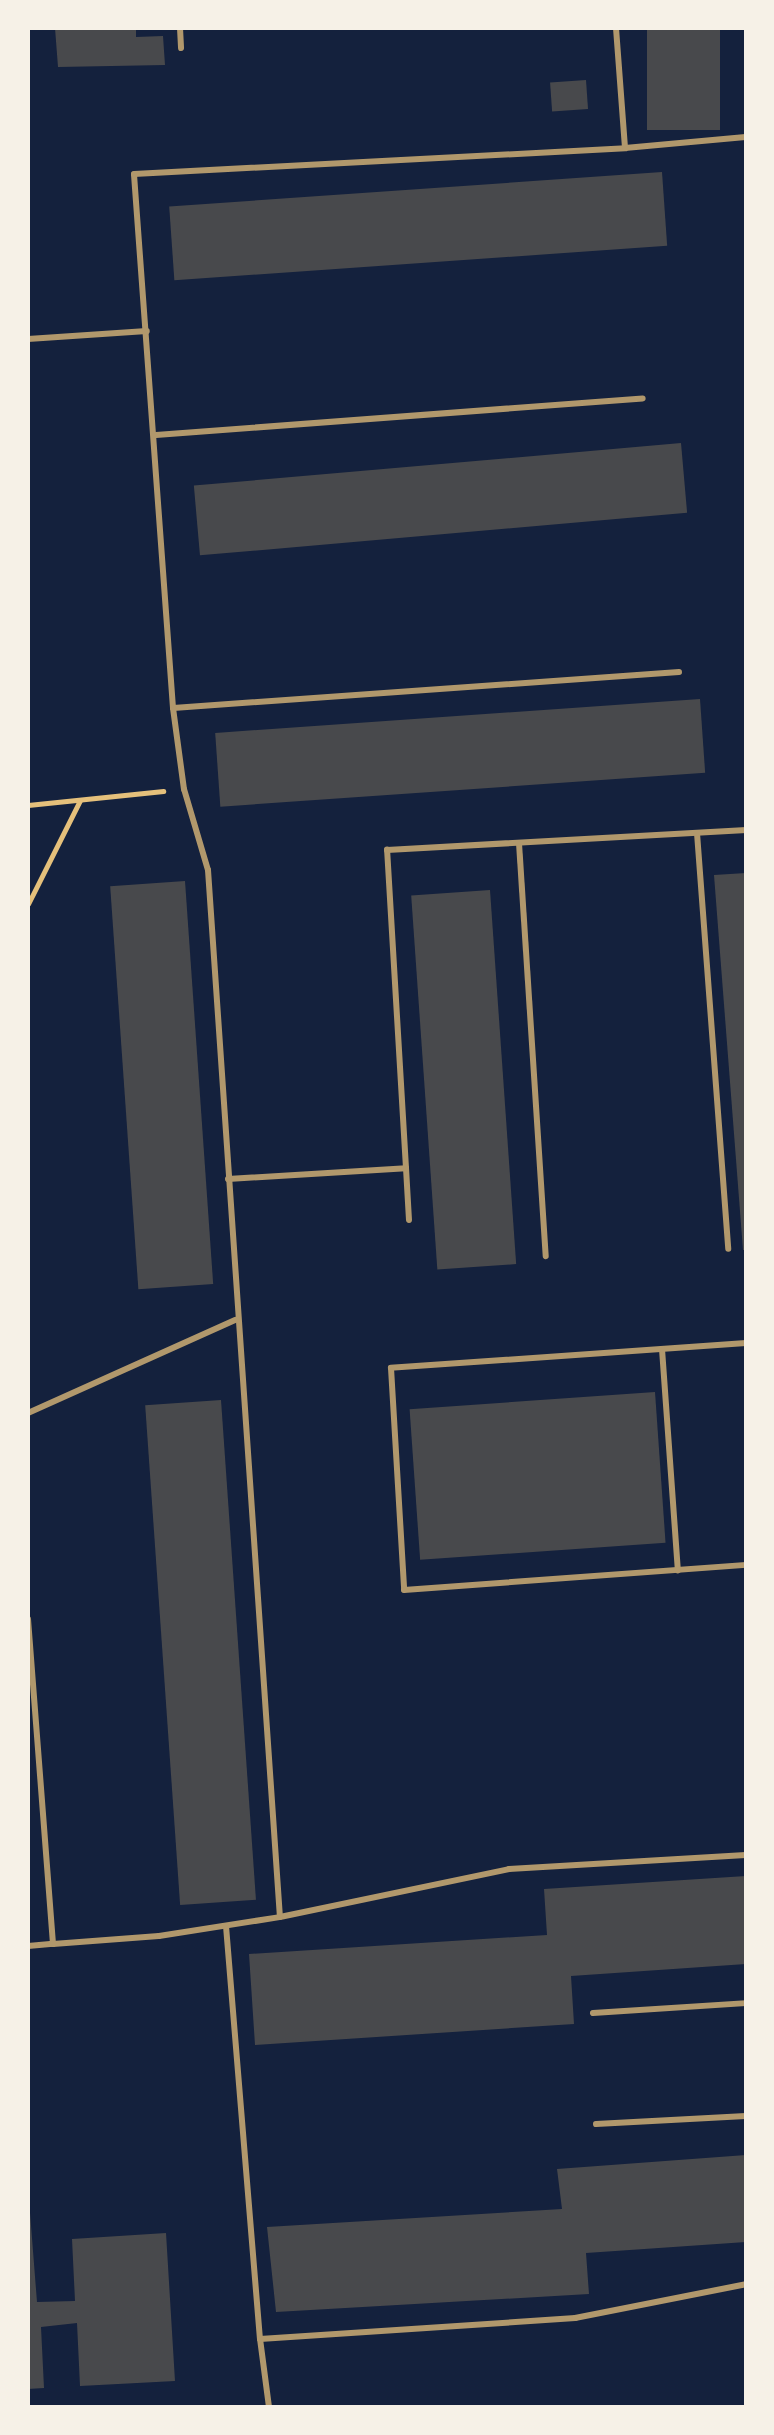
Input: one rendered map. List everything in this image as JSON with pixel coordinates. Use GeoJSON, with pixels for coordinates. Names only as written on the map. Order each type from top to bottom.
{"type":"FeatureCollection","features":[{"type":"Feature","properties":{"kind":"lane"},"geometry":{"type":"LineString","coordinates":[[180,28],[181,48]]}},
{"type":"Feature","properties":{"kind":"lane"},"geometry":{"type":"LineString","coordinates":[[616,28],[625,148]]}},
{"type":"Feature","properties":{"kind":"lane"},"geometry":{"type":"LineString","coordinates":[[280,1917],[235,1320],[208,870],[184,789],[173,708],[156,435],[134,174],[625,148],[746,137]]}},
{"type":"Feature","properties":{"kind":"lane"},"geometry":{"type":"LineString","coordinates":[[28,339],[147,331]]}},
{"type":"Feature","properties":{"kind":"lane"},"geometry":{"type":"LineString","coordinates":[[156,435],[643,398]]}},
{"type":"Feature","properties":{"kind":"lane"},"geometry":{"type":"LineString","coordinates":[[173,708],[679,672]]}},
{"type":"Feature","properties":{"kind":"lane"},"geometry":{"type":"LineString","coordinates":[[409,1220],[387,850],[746,830]]}},
{"type":"Feature","properties":{"kind":"lane"},"geometry":{"type":"LineString","coordinates":[[697,833],[728,1249]]}},
{"type":"Feature","properties":{"kind":"lane"},"geometry":{"type":"LineString","coordinates":[[519,843],[546,1256]]}},
{"type":"Feature","properties":{"kind":"lane"},"geometry":{"type":"LineString","coordinates":[[228,1179],[406,1168]]}},
{"type":"Feature","properties":{"kind":"lane"},"geometry":{"type":"LineString","coordinates":[[28,1413],[235,1320]]}},
{"type":"Feature","properties":{"kind":"lane"},"geometry":{"type":"LineString","coordinates":[[746,1343],[391,1368],[404,1590],[746,1565]]}},
{"type":"Feature","properties":{"kind":"lane"},"geometry":{"type":"LineString","coordinates":[[662,1349],[678,1570]]}},
{"type":"Feature","properties":{"kind":"lane"},"geometry":{"type":"LineString","coordinates":[[28,1619],[53,1944]]}},
{"type":"Feature","properties":{"kind":"lane"},"geometry":{"type":"LineString","coordinates":[[28,1946],[226,1926],[509,1869],[746,1855]]}},
{"type":"Feature","properties":{"kind":"lane"},"geometry":{"type":"LineString","coordinates":[[226,1926],[260,2339],[269,2407]]}},
{"type":"Feature","properties":{"kind":"lane"},"geometry":{"type":"LineString","coordinates":[[593,2013],[746,2003]]}},
{"type":"Feature","properties":{"kind":"lane"},"geometry":{"type":"LineString","coordinates":[[596,2124],[746,2116]]}},
{"type":"Feature","properties":{"kind":"lane"},"geometry":{"type":"LineString","coordinates":[[260,2339],[575,2318],[746,2284]]}},
{"type":"Feature","properties":{"kind":"path"},"geometry":{"type":"LineString","coordinates":[[28,805],[184,789]]}},
{"type":"Feature","properties":{"kind":"path"},"geometry":{"type":"LineString","coordinates":[[28,904],[80,800]]}},
{"type":"Feature","properties":{"kind":"building"},"geometry":{"type":"Polygon","coordinates":[[[55,28],[136,28],[136,37],[163,36],[165,65],[58,67],[55,28]]]}},
{"type":"Feature","properties":{"kind":"building"},"geometry":{"type":"Polygon","coordinates":[[[647,28],[720,28],[720,130],[647,130],[647,28]]]}},
{"type":"Feature","properties":{"kind":"building"},"geometry":{"type":"Polygon","coordinates":[[[586,80],[588,109],[552,111],[550,83],[586,80]]]}},
{"type":"Feature","properties":{"kind":"building"},"geometry":{"type":"Polygon","coordinates":[[[662,172],[667,246],[174,280],[169,206],[662,172]]]}},
{"type":"Feature","properties":{"kind":"building"},"geometry":{"type":"Polygon","coordinates":[[[681,443],[687,513],[200,555],[194,486],[681,443]]]}},
{"type":"Feature","properties":{"kind":"building"},"geometry":{"type":"Polygon","coordinates":[[[700,699],[705,773],[220,807],[215,733],[700,699]]]}},
{"type":"Feature","properties":{"kind":"building"},"geometry":{"type":"Polygon","coordinates":[[[746,873],[746,1250],[743,1250],[714,875],[746,873]]]}},
{"type":"Feature","properties":{"kind":"building"},"geometry":{"type":"Polygon","coordinates":[[[185,881],[213,1284],[138,1289],[110,886],[185,881]]]}},
{"type":"Feature","properties":{"kind":"building"},"geometry":{"type":"Polygon","coordinates":[[[490,890],[516,1264],[437,1270],[411,896],[490,890]]]}},
{"type":"Feature","properties":{"kind":"building"},"geometry":{"type":"Polygon","coordinates":[[[655,1392],[666,1543],[420,1560],[410,1409],[655,1392]]]}},
{"type":"Feature","properties":{"kind":"building"},"geometry":{"type":"Polygon","coordinates":[[[221,1400],[256,1900],[180,1905],[145,1405],[221,1400]]]}},
{"type":"Feature","properties":{"kind":"building"},"geometry":{"type":"Polygon","coordinates":[[[746,1876],[746,1964],[571,1976],[574,2024],[255,2045],[249,1954],[547,1935],[544,1889],[746,1876]]]}},
{"type":"Feature","properties":{"kind":"building"},"geometry":{"type":"Polygon","coordinates":[[[746,2155],[746,2242],[586,2253],[589,2294],[276,2312],[267,2227],[562,2209],[557,2169],[746,2155]]]}},
{"type":"Feature","properties":{"kind":"building"},"geometry":{"type":"Polygon","coordinates":[[[28,2187],[37,2302],[75,2301],[72,2239],[166,2233],[175,2381],[80,2386],[77,2323],[41,2327],[44,2388],[28,2389],[28,2187]]]}}]}
